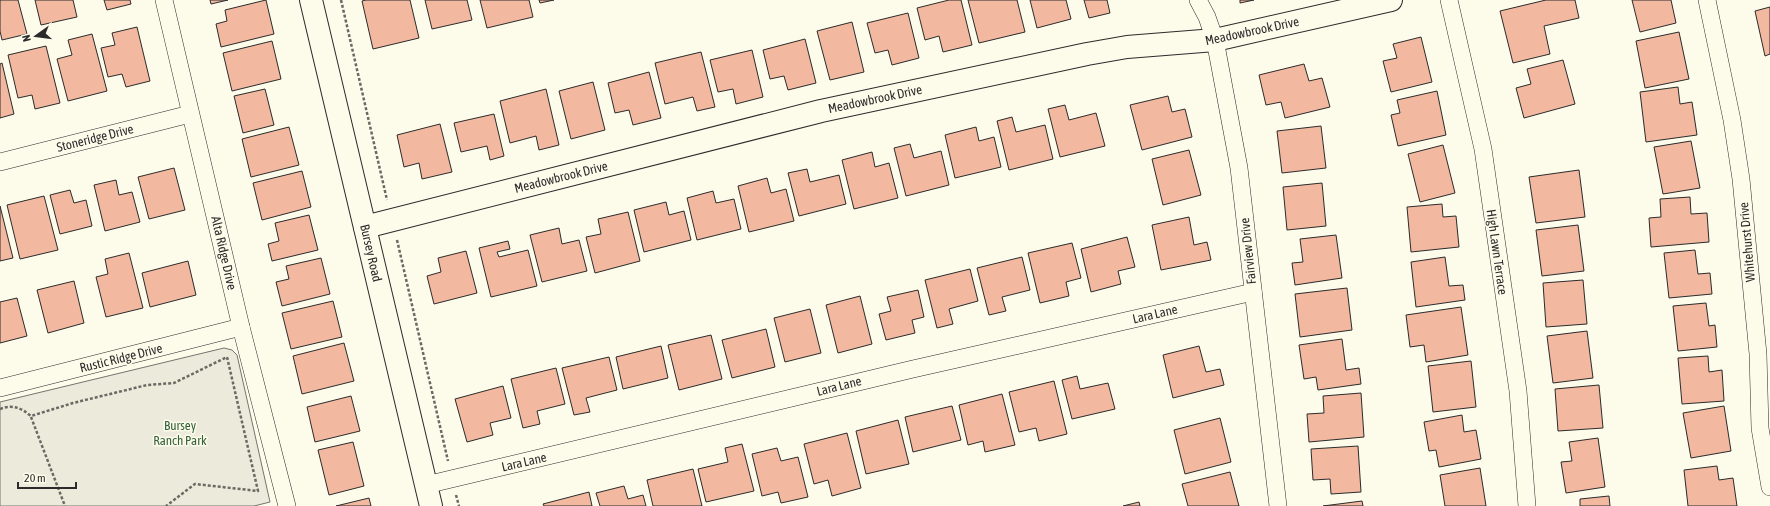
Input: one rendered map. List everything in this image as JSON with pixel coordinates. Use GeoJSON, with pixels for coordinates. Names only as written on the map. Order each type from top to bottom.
{"type":"FeatureCollection","features":[{"type":"Feature","properties":{"kind":"street","name":"Alta Ridge Drive"},"geometry":{"type":"LineString","coordinates":[[164,0],[241,328],[287,506]]}},
{"type":"Feature","properties":{"kind":"street","name":"Bursey Road"},"geometry":{"type":"LineString","coordinates":[[311,0],[429,496]]}},
{"type":"Feature","properties":{"kind":"street","name":"Fairview Drive"},"geometry":{"type":"LineString","coordinates":[[1198,0],[1207,17],[1215,40],[1239,168],[1278,506]]}},
{"type":"Feature","properties":{"kind":"street","name":"Meadowbrook Drive"},"geometry":{"type":"LineString","coordinates":[[365,227],[821,111],[1087,54],[1127,47],[1215,40],[1391,0]]}},
{"type":"Feature","properties":{"kind":"street","name":"High Lawn Terrace"},"geometry":{"type":"LineString","coordinates":[[1449,0],[1483,149],[1518,391],[1527,506]]}},
{"type":"Feature","properties":{"kind":"street","name":"Whitehurst Drive"},"geometry":{"type":"LineString","coordinates":[[1707,0],[1732,120],[1741,179],[1758,354],[1760,428],[1770,487]]}},
{"type":"Feature","properties":{"kind":"street","name":"Stoneridge Drive"},"geometry":{"type":"LineString","coordinates":[[0,162],[190,114]]}},
{"type":"Feature","properties":{"kind":"street","name":"Lara Lane"},"geometry":{"type":"LineString","coordinates":[[429,496],[452,479],[913,369],[1253,292]]}},
{"type":"Feature","properties":{"kind":"street","name":"Rustic Ridge Drive"},"geometry":{"type":"LineString","coordinates":[[0,388],[241,328]]}},
{"type":"Feature","properties":{"kind":"path"},"geometry":{"type":"LineString","coordinates":[[341,0],[459,506]]}},
{"type":"Feature","properties":{"kind":"path"},"geometry":{"type":"LineString","coordinates":[[31,416],[73,403],[147,385],[174,383],[227,357],[258,490],[195,484],[166,506]]}},
{"type":"Feature","properties":{"kind":"path"},"geometry":{"type":"LineString","coordinates":[[0,409],[8,406],[21,409],[31,416],[65,506]]}},
{"type":"Feature","properties":{"kind":"green space","name":"Bursey Ranch Park"},"geometry":{"type":"Polygon","coordinates":[[[224,348],[232,350],[237,355],[270,502],[254,506],[0,506],[0,402],[224,348]]]}},
{"type":"Feature","properties":{"kind":"building"},"geometry":{"type":"Polygon","coordinates":[[[0,0],[18,0],[27,34],[2,40],[0,31],[0,0]]]}},
{"type":"Feature","properties":{"kind":"building"},"geometry":{"type":"Polygon","coordinates":[[[35,0],[73,0],[77,17],[41,25],[35,0]]]}},
{"type":"Feature","properties":{"kind":"building"},"geometry":{"type":"Polygon","coordinates":[[[104,0],[130,0],[131,4],[107,10],[104,0]]]}},
{"type":"Feature","properties":{"kind":"building"},"geometry":{"type":"Polygon","coordinates":[[[210,0],[228,0],[211,4],[210,0]]]}},
{"type":"Feature","properties":{"kind":"building"},"geometry":{"type":"Polygon","coordinates":[[[266,0],[274,34],[221,47],[216,24],[227,21],[225,10],[266,0]]]}},
{"type":"Feature","properties":{"kind":"building"},"geometry":{"type":"Polygon","coordinates":[[[410,0],[419,38],[373,49],[362,1],[410,0]]]}},
{"type":"Feature","properties":{"kind":"building"},"geometry":{"type":"Polygon","coordinates":[[[425,0],[467,0],[472,20],[432,29],[425,0]]]}},
{"type":"Feature","properties":{"kind":"building"},"geometry":{"type":"Polygon","coordinates":[[[480,0],[529,0],[533,17],[487,28],[480,0]]]}},
{"type":"Feature","properties":{"kind":"building"},"geometry":{"type":"Polygon","coordinates":[[[539,0],[554,0],[540,3],[539,0]]]}},
{"type":"Feature","properties":{"kind":"building"},"geometry":{"type":"Polygon","coordinates":[[[949,0],[961,0],[972,45],[943,52],[939,36],[925,40],[917,8],[949,0]]]}},
{"type":"Feature","properties":{"kind":"building"},"geometry":{"type":"Polygon","coordinates":[[[968,0],[1017,0],[1025,32],[979,43],[968,0]]]}},
{"type":"Feature","properties":{"kind":"building"},"geometry":{"type":"Polygon","coordinates":[[[1030,0],[1066,0],[1071,19],[1037,28],[1030,0]]]}},
{"type":"Feature","properties":{"kind":"building"},"geometry":{"type":"Polygon","coordinates":[[[1084,0],[1107,0],[1110,13],[1089,18],[1084,0]]]}},
{"type":"Feature","properties":{"kind":"building"},"geometry":{"type":"Polygon","coordinates":[[[1240,0],[1254,0],[1240,3],[1240,0]]]}},
{"type":"Feature","properties":{"kind":"building"},"geometry":{"type":"Polygon","coordinates":[[[1546,0],[1575,0],[1579,18],[1544,26],[1550,54],[1513,63],[1500,11],[1546,0]]]}},
{"type":"Feature","properties":{"kind":"building"},"geometry":{"type":"Polygon","coordinates":[[[1632,0],[1671,0],[1676,23],[1640,32],[1632,0]]]}},
{"type":"Feature","properties":{"kind":"building"},"geometry":{"type":"Polygon","coordinates":[[[1770,7],[1770,54],[1765,56],[1755,11],[1770,7]]]}},
{"type":"Feature","properties":{"kind":"building"},"geometry":{"type":"Polygon","coordinates":[[[908,13],[919,58],[892,65],[888,50],[875,53],[867,23],[908,13]]]}},
{"type":"Feature","properties":{"kind":"building"},"geometry":{"type":"Polygon","coordinates":[[[852,22],[864,72],[830,80],[817,31],[852,22]]]}},
{"type":"Feature","properties":{"kind":"building"},"geometry":{"type":"Polygon","coordinates":[[[137,27],[150,81],[126,87],[122,74],[108,77],[101,48],[115,45],[112,33],[137,27]]]}},
{"type":"Feature","properties":{"kind":"building"},"geometry":{"type":"Polygon","coordinates":[[[1679,32],[1689,79],[1645,88],[1636,41],[1679,32]]]}},
{"type":"Feature","properties":{"kind":"building"},"geometry":{"type":"Polygon","coordinates":[[[92,34],[107,91],[68,101],[57,59],[72,55],[68,40],[92,34]]]}},
{"type":"Feature","properties":{"kind":"building"},"geometry":{"type":"Polygon","coordinates":[[[1421,37],[1432,82],[1391,92],[1383,61],[1397,58],[1393,44],[1421,37]]]}},
{"type":"Feature","properties":{"kind":"building"},"geometry":{"type":"Polygon","coordinates":[[[805,39],[816,83],[788,90],[784,76],[770,79],[763,50],[805,39]]]}},
{"type":"Feature","properties":{"kind":"building"},"geometry":{"type":"Polygon","coordinates":[[[272,41],[281,79],[232,91],[223,53],[272,41]]]}},
{"type":"Feature","properties":{"kind":"building"},"geometry":{"type":"Polygon","coordinates":[[[46,46],[60,103],[35,109],[32,95],[18,98],[8,55],[46,46]]]}},
{"type":"Feature","properties":{"kind":"building"},"geometry":{"type":"Polygon","coordinates":[[[752,50],[763,97],[736,104],[733,89],[718,92],[710,60],[752,50]]]}},
{"type":"Feature","properties":{"kind":"building"},"geometry":{"type":"Polygon","coordinates":[[[701,52],[715,107],[697,111],[693,97],[665,104],[655,63],[701,52]]]}},
{"type":"Feature","properties":{"kind":"building"},"geometry":{"type":"Polygon","coordinates":[[[1563,60],[1575,104],[1524,118],[1516,88],[1531,84],[1527,69],[1563,60]]]}},
{"type":"Feature","properties":{"kind":"building"},"geometry":{"type":"Polygon","coordinates":[[[2,63],[14,114],[0,118],[0,64],[2,63]]]}},
{"type":"Feature","properties":{"kind":"building"},"geometry":{"type":"Polygon","coordinates":[[[1304,64],[1309,81],[1322,78],[1330,107],[1285,118],[1281,102],[1266,105],[1259,75],[1304,64]]]}},
{"type":"Feature","properties":{"kind":"building"},"geometry":{"type":"Polygon","coordinates":[[[649,72],[661,118],[633,125],[629,110],[615,113],[608,83],[649,72]]]}},
{"type":"Feature","properties":{"kind":"building"},"geometry":{"type":"Polygon","coordinates":[[[593,82],[605,130],[571,139],[559,91],[593,82]]]}},
{"type":"Feature","properties":{"kind":"building"},"geometry":{"type":"Polygon","coordinates":[[[1678,87],[1680,104],[1692,102],[1697,135],[1646,142],[1640,92],[1678,87]]]}},
{"type":"Feature","properties":{"kind":"building"},"geometry":{"type":"Polygon","coordinates":[[[265,89],[274,125],[243,133],[234,96],[265,89]]]}},
{"type":"Feature","properties":{"kind":"building"},"geometry":{"type":"Polygon","coordinates":[[[546,89],[559,145],[539,150],[536,136],[510,143],[500,101],[546,89]]]}},
{"type":"Feature","properties":{"kind":"building"},"geometry":{"type":"Polygon","coordinates":[[[1437,91],[1446,135],[1398,146],[1391,115],[1400,113],[1397,100],[1437,91]]]}},
{"type":"Feature","properties":{"kind":"building"},"geometry":{"type":"Polygon","coordinates":[[[1168,96],[1172,112],[1185,109],[1192,137],[1142,150],[1130,105],[1168,96]]]}},
{"type":"Feature","properties":{"kind":"building"},"geometry":{"type":"Polygon","coordinates":[[[1065,105],[1069,120],[1096,113],[1105,146],[1060,157],[1048,109],[1065,105]]]}},
{"type":"Feature","properties":{"kind":"building"},"geometry":{"type":"Polygon","coordinates":[[[494,114],[504,156],[490,160],[487,146],[461,152],[454,123],[494,114]]]}},
{"type":"Feature","properties":{"kind":"building"},"geometry":{"type":"Polygon","coordinates":[[[1012,117],[1016,132],[1045,125],[1053,159],[1009,170],[997,121],[1012,117]]]}},
{"type":"Feature","properties":{"kind":"building"},"geometry":{"type":"Polygon","coordinates":[[[440,124],[452,172],[422,179],[419,163],[404,167],[397,135],[440,124]]]}},
{"type":"Feature","properties":{"kind":"building"},"geometry":{"type":"Polygon","coordinates":[[[1321,126],[1326,168],[1282,173],[1277,131],[1321,126]]]}},
{"type":"Feature","properties":{"kind":"building"},"geometry":{"type":"Polygon","coordinates":[[[289,127],[299,165],[251,177],[242,139],[289,127]]]}},
{"type":"Feature","properties":{"kind":"building"},"geometry":{"type":"Polygon","coordinates":[[[976,127],[979,141],[994,137],[1001,167],[955,178],[945,135],[976,127]]]}},
{"type":"Feature","properties":{"kind":"building"},"geometry":{"type":"Polygon","coordinates":[[[1691,141],[1700,188],[1663,194],[1654,147],[1691,141]]]}},
{"type":"Feature","properties":{"kind":"building"},"geometry":{"type":"Polygon","coordinates":[[[910,144],[914,158],[941,151],[949,185],[906,196],[894,148],[910,144]]]}},
{"type":"Feature","properties":{"kind":"building"},"geometry":{"type":"Polygon","coordinates":[[[1443,145],[1455,193],[1420,202],[1408,154],[1443,145]]]}},
{"type":"Feature","properties":{"kind":"building"},"geometry":{"type":"Polygon","coordinates":[[[1189,150],[1201,195],[1163,205],[1152,159],[1189,150]]]}},
{"type":"Feature","properties":{"kind":"building"},"geometry":{"type":"Polygon","coordinates":[[[872,152],[875,167],[889,163],[898,198],[854,209],[842,160],[872,152]]]}},
{"type":"Feature","properties":{"kind":"building"},"geometry":{"type":"Polygon","coordinates":[[[174,168],[185,210],[149,219],[138,177],[174,168]]]}},
{"type":"Feature","properties":{"kind":"building"},"geometry":{"type":"Polygon","coordinates":[[[807,169],[810,182],[839,175],[846,204],[799,216],[788,173],[807,169]]]}},
{"type":"Feature","properties":{"kind":"building"},"geometry":{"type":"Polygon","coordinates":[[[1579,170],[1585,217],[1536,223],[1529,177],[1579,170]]]}},
{"type":"Feature","properties":{"kind":"building"},"geometry":{"type":"Polygon","coordinates":[[[302,171],[311,207],[262,220],[253,183],[302,171]]]}},
{"type":"Feature","properties":{"kind":"building"},"geometry":{"type":"Polygon","coordinates":[[[767,178],[771,193],[786,189],[794,221],[749,232],[738,186],[767,178]]]}},
{"type":"Feature","properties":{"kind":"building"},"geometry":{"type":"Polygon","coordinates":[[[116,180],[119,195],[132,192],[140,222],[105,231],[94,185],[116,180]]]}},
{"type":"Feature","properties":{"kind":"building"},"geometry":{"type":"Polygon","coordinates":[[[1322,183],[1326,226],[1287,230],[1283,187],[1322,183]]]}},
{"type":"Feature","properties":{"kind":"building"},"geometry":{"type":"Polygon","coordinates":[[[70,190],[74,203],[86,200],[92,226],[60,234],[50,195],[70,190]]]}},
{"type":"Feature","properties":{"kind":"building"},"geometry":{"type":"Polygon","coordinates":[[[713,191],[716,203],[734,199],[741,229],[697,240],[687,198],[713,191]]]}},
{"type":"Feature","properties":{"kind":"building"},"geometry":{"type":"Polygon","coordinates":[[[44,196],[58,250],[20,259],[7,205],[44,196]]]}},
{"type":"Feature","properties":{"kind":"building"},"geometry":{"type":"Polygon","coordinates":[[[1690,197],[1691,214],[1707,213],[1709,242],[1651,247],[1649,218],[1661,217],[1660,199],[1690,197]]]}},
{"type":"Feature","properties":{"kind":"building"},"geometry":{"type":"Polygon","coordinates":[[[666,202],[669,215],[684,211],[691,240],[644,252],[634,210],[666,202]]]}},
{"type":"Feature","properties":{"kind":"building"},"geometry":{"type":"Polygon","coordinates":[[[1442,204],[1443,217],[1456,216],[1459,247],[1411,252],[1407,207],[1442,204]]]}},
{"type":"Feature","properties":{"kind":"building"},"geometry":{"type":"Polygon","coordinates":[[[0,206],[13,258],[0,261],[0,206]]]}},
{"type":"Feature","properties":{"kind":"building"},"geometry":{"type":"Polygon","coordinates":[[[628,212],[640,261],[595,273],[586,237],[601,234],[598,219],[628,212]]]}},
{"type":"Feature","properties":{"kind":"building"},"geometry":{"type":"Polygon","coordinates":[[[309,215],[318,250],[272,261],[268,244],[279,241],[275,223],[309,215]]]}},
{"type":"Feature","properties":{"kind":"building"},"geometry":{"type":"Polygon","coordinates":[[[1189,217],[1194,245],[1207,242],[1211,260],[1161,270],[1152,225],[1189,217]]]}},
{"type":"Feature","properties":{"kind":"building"},"geometry":{"type":"Polygon","coordinates":[[[1578,225],[1584,271],[1542,276],[1536,230],[1578,225]]]}},
{"type":"Feature","properties":{"kind":"building"},"geometry":{"type":"Polygon","coordinates":[[[559,228],[562,244],[579,240],[587,271],[542,282],[530,235],[559,228]]]}},
{"type":"Feature","properties":{"kind":"building"},"geometry":{"type":"Polygon","coordinates":[[[1336,235],[1342,278],[1295,285],[1292,263],[1303,262],[1300,239],[1336,235]]]}},
{"type":"Feature","properties":{"kind":"building"},"geometry":{"type":"Polygon","coordinates":[[[1127,237],[1135,267],[1118,271],[1121,284],[1091,292],[1081,249],[1127,237]]]}},
{"type":"Feature","properties":{"kind":"building"},"geometry":{"type":"Polygon","coordinates":[[[508,241],[510,249],[497,252],[499,257],[528,250],[537,286],[491,297],[479,248],[508,241]]]}},
{"type":"Feature","properties":{"kind":"building"},"geometry":{"type":"Polygon","coordinates":[[[1072,243],[1081,278],[1066,282],[1069,296],[1040,303],[1028,253],[1072,243]]]}},
{"type":"Feature","properties":{"kind":"building"},"geometry":{"type":"Polygon","coordinates":[[[1695,250],[1698,274],[1710,273],[1712,294],[1669,298],[1664,253],[1695,250]]]}},
{"type":"Feature","properties":{"kind":"building"},"geometry":{"type":"Polygon","coordinates":[[[466,251],[477,293],[434,304],[427,276],[441,272],[438,258],[466,251]]]}},
{"type":"Feature","properties":{"kind":"building"},"geometry":{"type":"Polygon","coordinates":[[[129,253],[143,308],[106,317],[96,277],[108,274],[105,259],[129,253]]]}},
{"type":"Feature","properties":{"kind":"building"},"geometry":{"type":"Polygon","coordinates":[[[1022,257],[1030,290],[1002,297],[1006,311],[989,315],[977,268],[1022,257]]]}},
{"type":"Feature","properties":{"kind":"building"},"geometry":{"type":"Polygon","coordinates":[[[1445,257],[1449,286],[1463,285],[1465,300],[1416,307],[1411,262],[1445,257]]]}},
{"type":"Feature","properties":{"kind":"building"},"geometry":{"type":"Polygon","coordinates":[[[321,258],[330,294],[282,306],[276,282],[289,279],[286,266],[321,258]]]}},
{"type":"Feature","properties":{"kind":"building"},"geometry":{"type":"Polygon","coordinates":[[[188,261],[196,295],[150,307],[142,273],[188,261]]]}},
{"type":"Feature","properties":{"kind":"building"},"geometry":{"type":"Polygon","coordinates":[[[970,269],[978,301],[949,309],[953,324],[937,328],[925,280],[970,269]]]}},
{"type":"Feature","properties":{"kind":"building"},"geometry":{"type":"Polygon","coordinates":[[[1583,280],[1587,324],[1546,327],[1543,283],[1583,280]]]}},
{"type":"Feature","properties":{"kind":"building"},"geometry":{"type":"Polygon","coordinates":[[[74,281],[84,323],[48,333],[37,290],[74,281]]]}},
{"type":"Feature","properties":{"kind":"building"},"geometry":{"type":"Polygon","coordinates":[[[1347,288],[1352,330],[1300,337],[1295,294],[1347,288]]]}},
{"type":"Feature","properties":{"kind":"building"},"geometry":{"type":"Polygon","coordinates":[[[918,290],[924,317],[912,320],[915,333],[886,340],[879,314],[891,311],[887,297],[918,290]]]}},
{"type":"Feature","properties":{"kind":"building"},"geometry":{"type":"Polygon","coordinates":[[[860,296],[872,344],[838,353],[826,305],[860,296]]]}},
{"type":"Feature","properties":{"kind":"building"},"geometry":{"type":"Polygon","coordinates":[[[17,298],[27,336],[0,343],[0,302],[17,298]]]}},
{"type":"Feature","properties":{"kind":"building"},"geometry":{"type":"Polygon","coordinates":[[[333,301],[342,337],[291,349],[282,313],[333,301]]]}},
{"type":"Feature","properties":{"kind":"building"},"geometry":{"type":"Polygon","coordinates":[[[1706,303],[1709,326],[1715,325],[1717,347],[1678,351],[1673,306],[1706,303]]]}},
{"type":"Feature","properties":{"kind":"building"},"geometry":{"type":"Polygon","coordinates":[[[1461,307],[1468,355],[1426,362],[1424,345],[1410,347],[1406,315],[1461,307]]]}},
{"type":"Feature","properties":{"kind":"building"},"geometry":{"type":"Polygon","coordinates":[[[810,309],[821,353],[785,362],[774,318],[810,309]]]}},
{"type":"Feature","properties":{"kind":"building"},"geometry":{"type":"Polygon","coordinates":[[[766,329],[775,367],[732,378],[722,340],[766,329]]]}},
{"type":"Feature","properties":{"kind":"building"},"geometry":{"type":"Polygon","coordinates":[[[1587,331],[1593,378],[1553,383],[1547,336],[1587,331]]]}},
{"type":"Feature","properties":{"kind":"building"},"geometry":{"type":"Polygon","coordinates":[[[711,335],[722,379],[679,390],[668,345],[711,335]]]}},
{"type":"Feature","properties":{"kind":"building"},"geometry":{"type":"Polygon","coordinates":[[[1342,339],[1346,370],[1359,368],[1361,384],[1318,390],[1316,377],[1304,379],[1299,345],[1342,339]]]}},
{"type":"Feature","properties":{"kind":"building"},"geometry":{"type":"Polygon","coordinates":[[[344,343],[354,381],[302,394],[293,356],[344,343]]]}},
{"type":"Feature","properties":{"kind":"building"},"geometry":{"type":"Polygon","coordinates":[[[661,346],[668,378],[623,389],[616,357],[661,346]]]}},
{"type":"Feature","properties":{"kind":"building"},"geometry":{"type":"Polygon","coordinates":[[[1199,346],[1206,372],[1220,369],[1224,385],[1173,398],[1163,355],[1199,346]]]}},
{"type":"Feature","properties":{"kind":"building"},"geometry":{"type":"Polygon","coordinates":[[[1708,356],[1709,372],[1722,370],[1724,401],[1682,404],[1678,358],[1708,356]]]}},
{"type":"Feature","properties":{"kind":"building"},"geometry":{"type":"Polygon","coordinates":[[[609,357],[617,390],[586,398],[590,412],[574,415],[562,368],[609,357]]]}},
{"type":"Feature","properties":{"kind":"building"},"geometry":{"type":"Polygon","coordinates":[[[1471,361],[1476,407],[1433,412],[1428,366],[1471,361]]]}},
{"type":"Feature","properties":{"kind":"building"},"geometry":{"type":"Polygon","coordinates":[[[556,368],[565,404],[537,411],[540,424],[523,428],[511,379],[556,368]]]}},
{"type":"Feature","properties":{"kind":"building"},"geometry":{"type":"Polygon","coordinates":[[[1077,376],[1080,389],[1108,383],[1115,409],[1072,419],[1062,380],[1077,376]]]}},
{"type":"Feature","properties":{"kind":"building"},"geometry":{"type":"Polygon","coordinates":[[[1054,381],[1067,434],[1039,441],[1036,428],[1019,432],[1009,392],[1054,381]]]}},
{"type":"Feature","properties":{"kind":"building"},"geometry":{"type":"Polygon","coordinates":[[[1599,385],[1603,428],[1558,431],[1555,389],[1599,385]]]}},
{"type":"Feature","properties":{"kind":"building"},"geometry":{"type":"Polygon","coordinates":[[[503,386],[511,418],[490,423],[493,435],[467,442],[455,399],[503,386]]]}},
{"type":"Feature","properties":{"kind":"building"},"geometry":{"type":"Polygon","coordinates":[[[1361,393],[1364,437],[1309,442],[1307,414],[1324,413],[1323,396],[1361,393]]]}},
{"type":"Feature","properties":{"kind":"building"},"geometry":{"type":"Polygon","coordinates":[[[1002,394],[1015,445],[985,452],[983,441],[968,445],[959,405],[1002,394]]]}},
{"type":"Feature","properties":{"kind":"building"},"geometry":{"type":"Polygon","coordinates":[[[351,396],[360,431],[315,442],[307,407],[351,396]]]}},
{"type":"Feature","properties":{"kind":"building"},"geometry":{"type":"Polygon","coordinates":[[[952,406],[961,440],[913,452],[905,417],[952,406]]]}},
{"type":"Feature","properties":{"kind":"building"},"geometry":{"type":"Polygon","coordinates":[[[1724,406],[1731,451],[1691,458],[1683,413],[1724,406]]]}},
{"type":"Feature","properties":{"kind":"building"},"geometry":{"type":"Polygon","coordinates":[[[1462,415],[1464,432],[1476,430],[1481,459],[1439,467],[1436,450],[1429,451],[1424,422],[1462,415]]]}},
{"type":"Feature","properties":{"kind":"building"},"geometry":{"type":"Polygon","coordinates":[[[1220,418],[1231,462],[1185,474],[1174,430],[1220,418]]]}},
{"type":"Feature","properties":{"kind":"building"},"geometry":{"type":"Polygon","coordinates":[[[898,420],[909,464],[866,474],[856,431],[898,420]]]}},
{"type":"Feature","properties":{"kind":"building"},"geometry":{"type":"Polygon","coordinates":[[[847,433],[861,488],[832,496],[828,480],[814,484],[804,444],[847,433]]]}},
{"type":"Feature","properties":{"kind":"building"},"geometry":{"type":"Polygon","coordinates":[[[1598,438],[1605,487],[1566,493],[1561,462],[1572,461],[1569,442],[1598,438]]]}},
{"type":"Feature","properties":{"kind":"building"},"geometry":{"type":"Polygon","coordinates":[[[353,442],[364,486],[329,495],[318,450],[353,442]]]}},
{"type":"Feature","properties":{"kind":"building"},"geometry":{"type":"Polygon","coordinates":[[[742,444],[754,491],[706,502],[698,469],[728,462],[725,448],[742,444]]]}},
{"type":"Feature","properties":{"kind":"building"},"geometry":{"type":"Polygon","coordinates":[[[1358,446],[1361,492],[1331,494],[1330,479],[1313,480],[1311,449],[1358,446]]]}},
{"type":"Feature","properties":{"kind":"building"},"geometry":{"type":"Polygon","coordinates":[[[777,448],[781,461],[798,457],[808,497],[781,503],[778,492],[762,496],[752,454],[777,448]]]}},
{"type":"Feature","properties":{"kind":"building"},"geometry":{"type":"Polygon","coordinates":[[[1717,466],[1719,480],[1733,478],[1737,506],[1688,506],[1684,470],[1717,466]]]}},
{"type":"Feature","properties":{"kind":"building"},"geometry":{"type":"Polygon","coordinates":[[[1480,468],[1486,506],[1445,506],[1440,475],[1480,468]]]}},
{"type":"Feature","properties":{"kind":"building"},"geometry":{"type":"Polygon","coordinates":[[[693,469],[702,506],[653,506],[647,480],[693,469]]]}},
{"type":"Feature","properties":{"kind":"building"},"geometry":{"type":"Polygon","coordinates":[[[1230,472],[1239,506],[1188,506],[1182,484],[1230,472]]]}},
{"type":"Feature","properties":{"kind":"building"},"geometry":{"type":"Polygon","coordinates":[[[624,486],[628,499],[643,495],[646,506],[600,506],[596,493],[624,486]]]}},
{"type":"Feature","properties":{"kind":"building"},"geometry":{"type":"Polygon","coordinates":[[[589,492],[592,506],[544,506],[543,504],[589,492]]]}},
{"type":"Feature","properties":{"kind":"building"},"geometry":{"type":"Polygon","coordinates":[[[1609,496],[1610,506],[1580,506],[1580,499],[1609,496]]]}},
{"type":"Feature","properties":{"kind":"building"},"geometry":{"type":"Polygon","coordinates":[[[369,498],[371,506],[336,506],[369,498]]]}},
{"type":"Feature","properties":{"kind":"building"},"geometry":{"type":"Polygon","coordinates":[[[1362,501],[1363,506],[1323,506],[1362,501]]]}},
{"type":"Feature","properties":{"kind":"building"},"geometry":{"type":"Polygon","coordinates":[[[1139,502],[1140,506],[1123,506],[1139,502]]]}}]}
